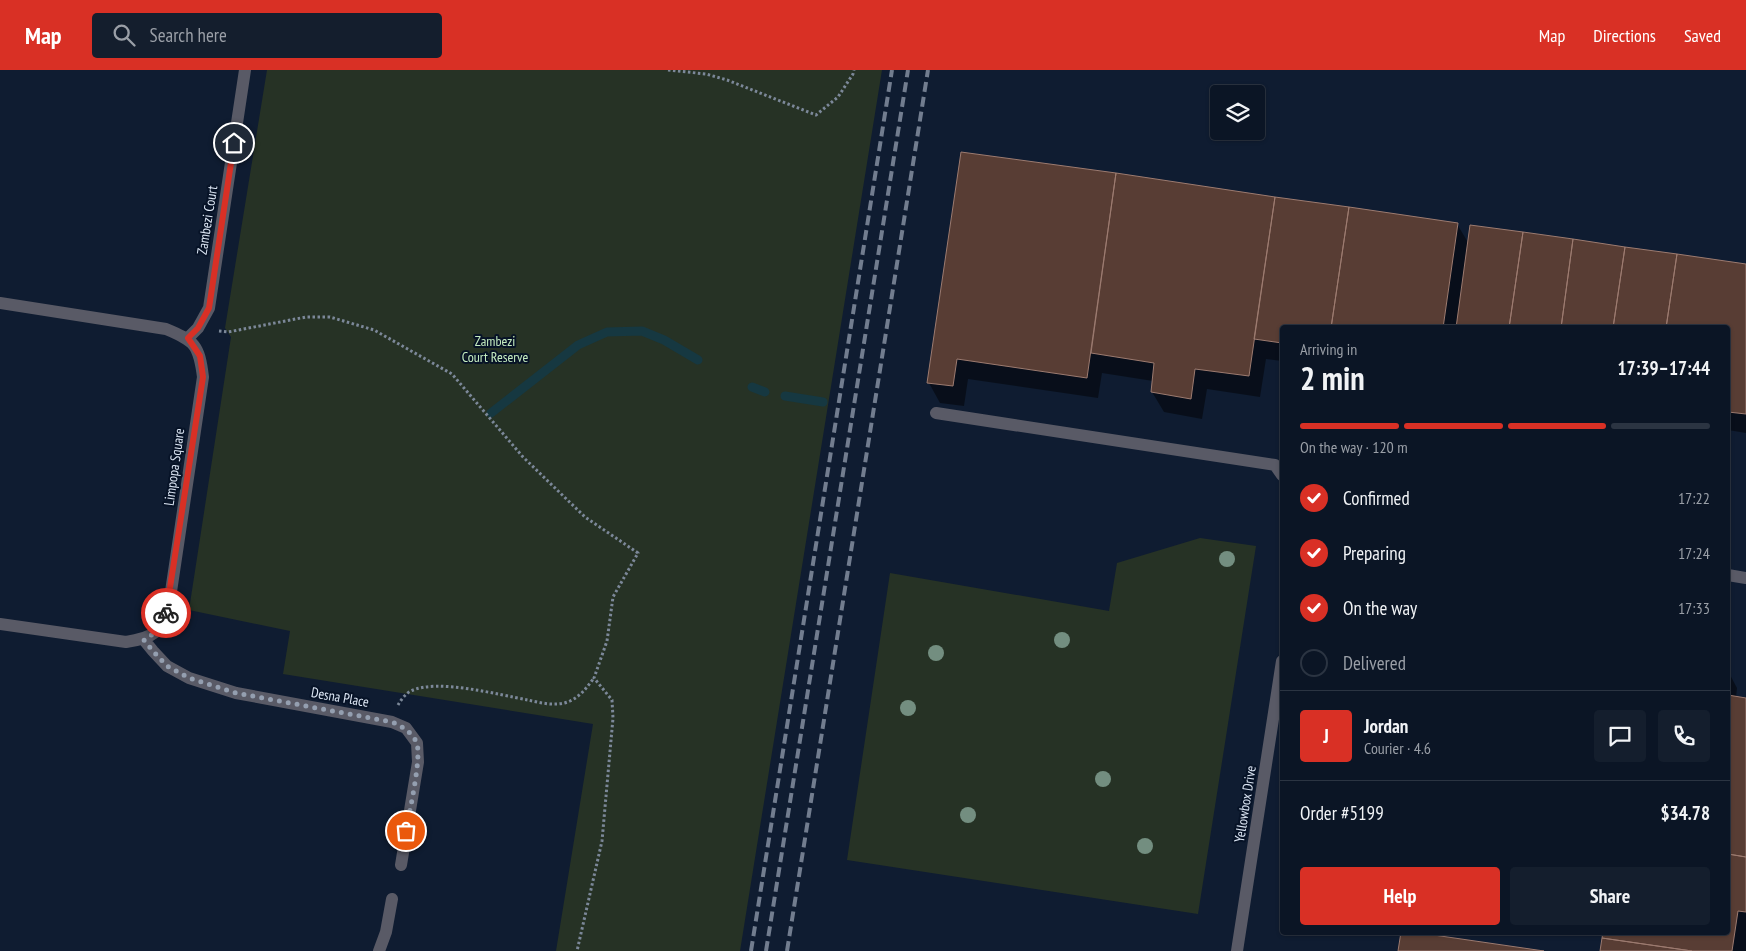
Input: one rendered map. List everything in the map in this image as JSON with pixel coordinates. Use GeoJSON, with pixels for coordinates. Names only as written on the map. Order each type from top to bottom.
{"type":"FeatureCollection","features":[{"type":"Feature","properties":{"kind":"street","name":"Zambezi Court"},"geometry":{"type":"LineString","coordinates":[[188,338],[198,328],[209,308],[244,70]]}},
{"type":"Feature","properties":{"kind":"street"},"geometry":{"type":"LineString","coordinates":[[0,303],[166,329],[188,338]]}},
{"type":"Feature","properties":{"kind":"street","name":"Limpopa Square"},"geometry":{"type":"LineString","coordinates":[[144,640],[157,632],[164,620],[169,605],[203,377],[200,356],[188,338]]}},
{"type":"Feature","properties":{"kind":"street"},"geometry":{"type":"LineString","coordinates":[[936,413],[1275,465],[1280,472]]}},
{"type":"Feature","properties":{"kind":"street"},"geometry":{"type":"LineString","coordinates":[[1730,575],[1746,578]]}},
{"type":"Feature","properties":{"kind":"street"},"geometry":{"type":"LineString","coordinates":[[0,624],[126,642],[144,640]]}},
{"type":"Feature","properties":{"kind":"street","name":"Desna Place"},"geometry":{"type":"LineString","coordinates":[[144,640],[167,666],[189,678],[236,693],[392,722],[406,728],[417,743],[418,762],[401,865]]}},
{"type":"Feature","properties":{"kind":"street","name":"Yellowbox Drive"},"geometry":{"type":"LineString","coordinates":[[1238,951],[1280,674]]}},
{"type":"Feature","properties":{"kind":"street"},"geometry":{"type":"LineString","coordinates":[[379,951],[386,932],[392,900]]}},
{"type":"Feature","properties":{"kind":"path"},"geometry":{"type":"LineString","coordinates":[[668,70],[706,74],[727,80],[816,115],[838,97],[854,70]]}},
{"type":"Feature","properties":{"kind":"path"},"geometry":{"type":"LineString","coordinates":[[198,328],[228,332],[306,317],[330,317],[374,330],[452,374],[523,458],[585,517],[638,553],[613,597],[607,641],[594,678],[582,693],[568,702],[550,704],[448,686],[428,687],[411,691],[402,699],[395,711],[392,722]]}},
{"type":"Feature","properties":{"kind":"path"},"geometry":{"type":"LineString","coordinates":[[578,951],[602,841],[613,718],[612,700],[594,678]]}},
{"type":"Feature","properties":{"kind":"green space","name":"Zambezi Court Reserve"},"geometry":{"type":"Polygon","coordinates":[[[267,70],[882,70],[740,951],[556,951],[593,724],[283,674],[290,631],[189,610],[231,337],[225,328],[267,70]]]}},
{"type":"Feature","properties":{"kind":"green space"},"geometry":{"type":"Polygon","coordinates":[[[1200,538],[1256,546],[1198,914],[847,860],[890,573],[1109,611],[1117,563],[1200,538]]]}},
{"type":"Feature","properties":{"kind":"building"},"geometry":{"type":"Polygon","coordinates":[[[961,152],[1116,173],[1087,378],[957,359],[953,386],[927,383],[961,152]]]}},
{"type":"Feature","properties":{"kind":"building"},"geometry":{"type":"Polygon","coordinates":[[[1116,173],[1275,197],[1249,376],[1195,369],[1191,399],[1151,392],[1154,363],[1091,353],[1116,173]]]}},
{"type":"Feature","properties":{"kind":"building"},"geometry":{"type":"Polygon","coordinates":[[[1275,197],[1349,207],[1331,325],[1280,325],[1280,343],[1254,339],[1275,197]]]}},
{"type":"Feature","properties":{"kind":"building"},"geometry":{"type":"Polygon","coordinates":[[[1349,207],[1458,223],[1443,325],[1331,325],[1349,207]]]}},
{"type":"Feature","properties":{"kind":"building"},"geometry":{"type":"Polygon","coordinates":[[[1470,225],[1523,232],[1509,325],[1456,325],[1470,225]]]}},
{"type":"Feature","properties":{"kind":"building"},"geometry":{"type":"Polygon","coordinates":[[[1523,232],[1573,239],[1561,325],[1509,325],[1523,232]]]}},
{"type":"Feature","properties":{"kind":"building"},"geometry":{"type":"Polygon","coordinates":[[[1573,239],[1625,247],[1613,325],[1561,325],[1573,239]]]}},
{"type":"Feature","properties":{"kind":"building"},"geometry":{"type":"Polygon","coordinates":[[[1625,247],[1677,254],[1666,325],[1613,325],[1625,247]]]}},
{"type":"Feature","properties":{"kind":"building"},"geometry":{"type":"Polygon","coordinates":[[[1677,254],[1746,264],[1746,414],[1730,412],[1730,325],[1666,325],[1677,254]]]}},
{"type":"Feature","properties":{"kind":"building"},"geometry":{"type":"Polygon","coordinates":[[[1730,695],[1746,698],[1746,857],[1730,854],[1730,695]]]}},
{"type":"Feature","properties":{"kind":"building"},"geometry":{"type":"Polygon","coordinates":[[[1730,854],[1746,857],[1746,912],[1738,911],[1732,951],[1692,951],[1602,938],[1602,935],[1730,935],[1730,854]]]}},
{"type":"Feature","properties":{"kind":"building"},"geometry":{"type":"Polygon","coordinates":[[[1401,935],[1434,935],[1544,951],[1398,951],[1401,935]]]}},
{"type":"Feature","properties":{"kind":"building"},"geometry":{"type":"Polygon","coordinates":[[[1602,938],[1692,951],[1600,951],[1602,938]]]}},
{"type":"Feature","properties":{"kind":"waterway"},"geometry":{"type":"LineString","coordinates":[[491,413],[578,345],[607,332],[642,331],[664,340],[698,360]]}},
{"type":"Feature","properties":{"kind":"waterway"},"geometry":{"type":"LineString","coordinates":[[752,387],[765,392]]}},
{"type":"Feature","properties":{"kind":"waterway"},"geometry":{"type":"LineString","coordinates":[[785,396],[823,402]]}},
{"type":"Feature","properties":{"kind":"railway"},"geometry":{"type":"LineString","coordinates":[[751,951],[892,70]]}},
{"type":"Feature","properties":{"kind":"railway"},"geometry":{"type":"LineString","coordinates":[[766,951],[908,70]]}},
{"type":"Feature","properties":{"kind":"railway"},"geometry":{"type":"LineString","coordinates":[[787,951],[928,70]]}},
{"type":"Feature","properties":{"kind":"way so far"},"geometry":{"type":"LineString","coordinates":[[166,613],[157,632],[144,640],[167,666],[189,678],[236,693],[392,722],[406,728],[417,743],[418,762],[406,831]]}},
{"type":"Feature","properties":{"kind":"route"},"geometry":{"type":"LineString","coordinates":[[166,613],[169,605],[203,377],[200,356],[188,338],[198,328],[209,308],[234,143]]}}]}
